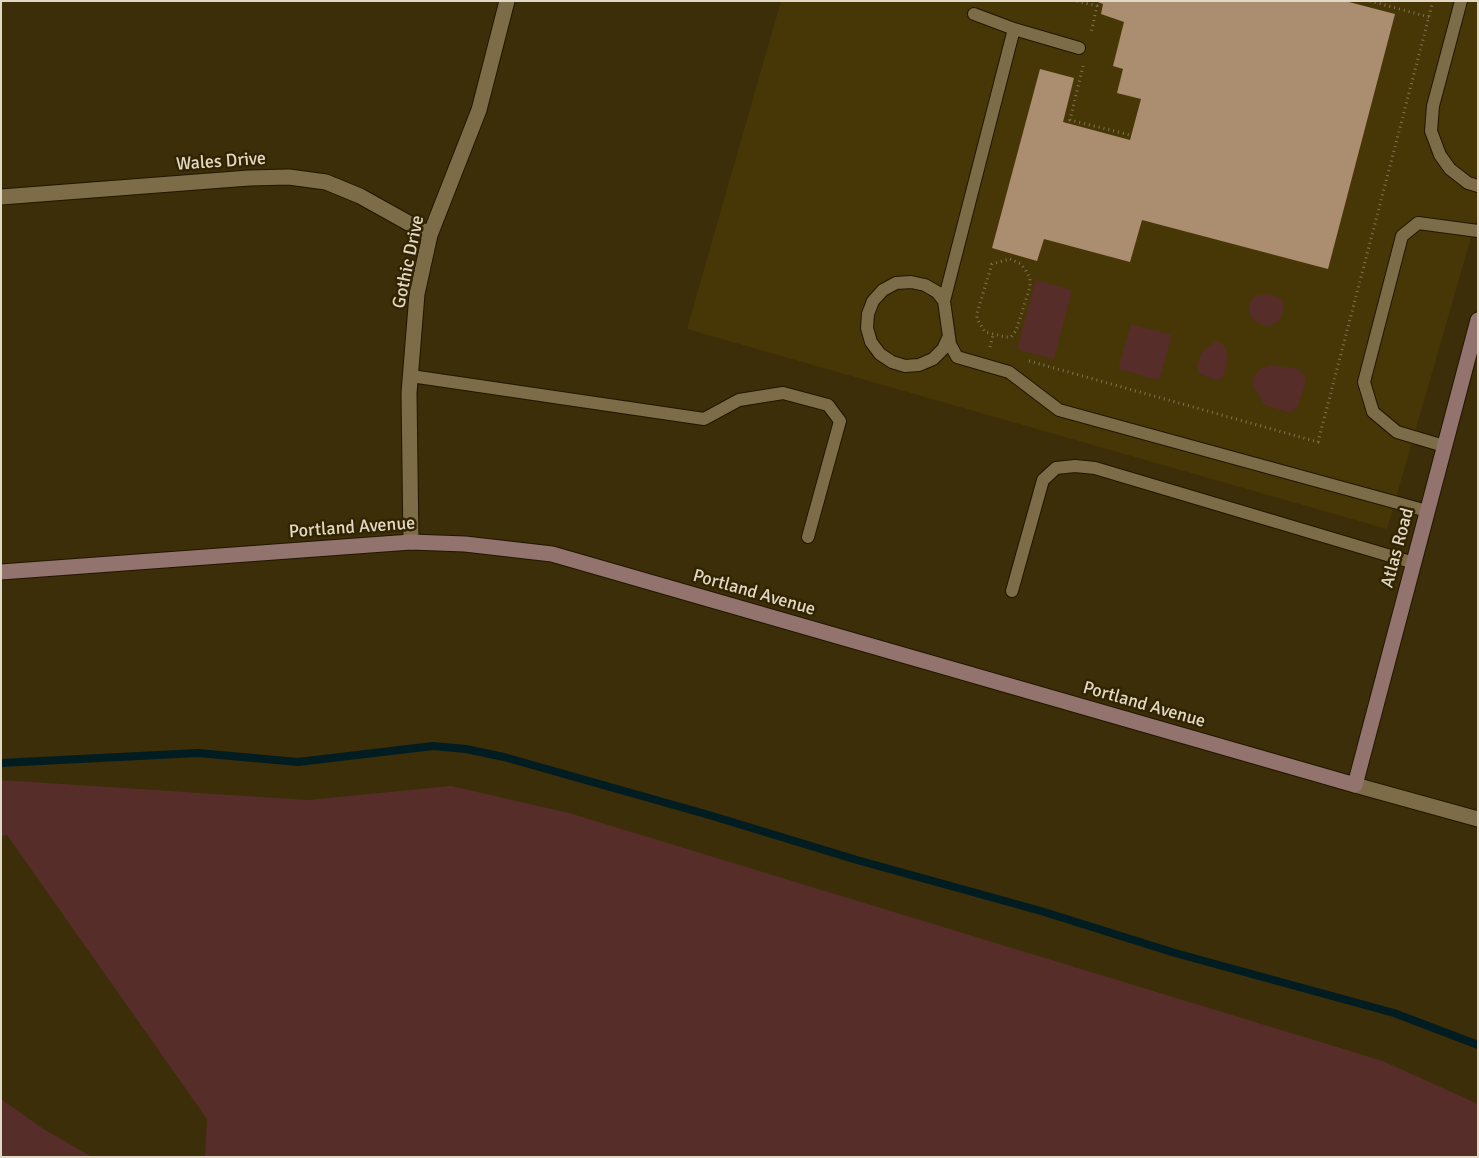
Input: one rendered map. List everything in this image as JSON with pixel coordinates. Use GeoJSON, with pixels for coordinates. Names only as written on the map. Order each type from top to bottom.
{"type":"FeatureCollection","features":[{"type":"Feature","properties":{"kind":"street","name":"Gothic Drive"},"geometry":{"type":"LineString","coordinates":[[411,542],[409,393],[417,294],[430,235],[479,110],[507,1]]}},
{"type":"Feature","properties":{"kind":"street","name":"Wales Drive"},"geometry":{"type":"LineString","coordinates":[[1,197],[249,178],[289,177],[326,182],[360,196],[430,235]]}},
{"type":"Feature","properties":{"kind":"street","name":"Atlas Road"},"geometry":{"type":"LineString","coordinates":[[1355,785],[1478,320]]}},
{"type":"Feature","properties":{"kind":"street","name":"Portland Avenue"},"geometry":{"type":"LineString","coordinates":[[1,572],[411,542],[465,544],[552,554],[1478,819]]}},
{"type":"Feature","properties":{"kind":"lane"},"geometry":{"type":"LineString","coordinates":[[1461,1],[1433,106],[1432,131],[1440,155],[1450,169],[1468,183],[1478,186]]}},
{"type":"Feature","properties":{"kind":"lane"},"geometry":{"type":"LineString","coordinates":[[974,14],[1014,29],[1079,48]]}},
{"type":"Feature","properties":{"kind":"lane"},"geometry":{"type":"LineString","coordinates":[[1014,29],[944,301],[950,344],[957,357],[1009,372],[1059,410],[1427,511]]}},
{"type":"Feature","properties":{"kind":"lane"},"geometry":{"type":"LineString","coordinates":[[1444,446],[1397,432],[1372,412],[1364,382],[1402,236],[1418,223],[1478,231]]}},
{"type":"Feature","properties":{"kind":"lane"},"geometry":{"type":"LineString","coordinates":[[944,301],[937,292],[925,285],[911,282],[896,283],[883,290],[873,301],[868,314],[867,328],[871,342],[880,354],[892,362],[905,366],[920,365],[933,359],[943,348],[949,336]]}},
{"type":"Feature","properties":{"kind":"lane"},"geometry":{"type":"LineString","coordinates":[[411,376],[704,419],[739,400],[784,393],[828,405],[840,421],[808,537]]}},
{"type":"Feature","properties":{"kind":"lane"},"geometry":{"type":"LineString","coordinates":[[1012,592],[1043,480],[1056,468],[1075,466],[1095,468],[1414,563]]}},
{"type":"Feature","properties":{"kind":"path"},"geometry":{"type":"LineString","coordinates":[[1077,1],[1097,6]]}},
{"type":"Feature","properties":{"kind":"path"},"geometry":{"type":"LineString","coordinates":[[1370,1],[1429,17]]}},
{"type":"Feature","properties":{"kind":"path"},"geometry":{"type":"LineString","coordinates":[[1027,360],[1318,442],[1433,1]]}},
{"type":"Feature","properties":{"kind":"path"},"geometry":{"type":"LineString","coordinates":[[1070,120],[1130,135]]}},
{"type":"Feature","properties":{"kind":"path"},"geometry":{"type":"LineString","coordinates":[[1010,259],[1021,264],[1026,271],[1030,278],[1030,287],[1015,334],[1006,337],[993,335],[985,332],[980,326],[977,319],[978,313],[992,264],[1010,259]]}},
{"type":"Feature","properties":{"kind":"path"},"geometry":{"type":"LineString","coordinates":[[989,350],[993,335]]}},
{"type":"Feature","properties":{"kind":"shaded area"},"geometry":{"type":"Polygon","coordinates":[[[781,1],[1478,1],[1478,213],[1387,529],[687,329],[781,1]]]}},
{"type":"Feature","properties":{"kind":"shaded area"},"geometry":{"type":"Polygon","coordinates":[[[1036,280],[1072,290],[1054,359],[1017,349],[1036,280]]]}},
{"type":"Feature","properties":{"kind":"shaded area"},"geometry":{"type":"Polygon","coordinates":[[[1268,294],[1278,297],[1283,302],[1284,308],[1280,320],[1270,326],[1260,324],[1254,320],[1250,314],[1249,306],[1252,299],[1256,296],[1268,294]]]}},
{"type":"Feature","properties":{"kind":"shaded area"},"geometry":{"type":"Polygon","coordinates":[[[1131,324],[1172,335],[1159,380],[1118,369],[1131,324]]]}},
{"type":"Feature","properties":{"kind":"shaded area"},"geometry":{"type":"Polygon","coordinates":[[[1216,341],[1224,345],[1228,357],[1224,375],[1216,380],[1200,374],[1197,366],[1202,352],[1216,341]]]}},
{"type":"Feature","properties":{"kind":"shaded area"},"geometry":{"type":"Polygon","coordinates":[[[1271,365],[1298,369],[1304,375],[1306,382],[1297,407],[1289,413],[1264,404],[1253,386],[1254,376],[1261,368],[1271,365]]]}},
{"type":"Feature","properties":{"kind":"shaded area"},"geometry":{"type":"Polygon","coordinates":[[[1,780],[308,800],[451,786],[569,813],[1383,1061],[1478,1104],[1478,1157],[205,1157],[207,1119],[7,835],[1,836],[1,780]]]}},
{"type":"Feature","properties":{"kind":"shaded area"},"geometry":{"type":"Polygon","coordinates":[[[1,1099],[42,1128],[92,1157],[1,1157],[1,1099]]]}},
{"type":"Feature","properties":{"kind":"building"},"geometry":{"type":"Polygon","coordinates":[[[1095,1],[1345,1],[1395,14],[1328,269],[1142,220],[1130,262],[1044,239],[1037,261],[992,248],[1040,69],[1074,78],[1063,122],[1130,140],[1141,99],[1117,93],[1123,69],[1113,66],[1124,22],[1101,14],[1103,4],[1095,1]]]}},
{"type":"Feature","properties":{"kind":"waterway"},"geometry":{"type":"LineString","coordinates":[[1,763],[198,753],[298,762],[433,746],[466,749],[504,757],[709,815],[857,860],[1041,911],[1175,953],[1394,1013],[1478,1045]]}}]}
